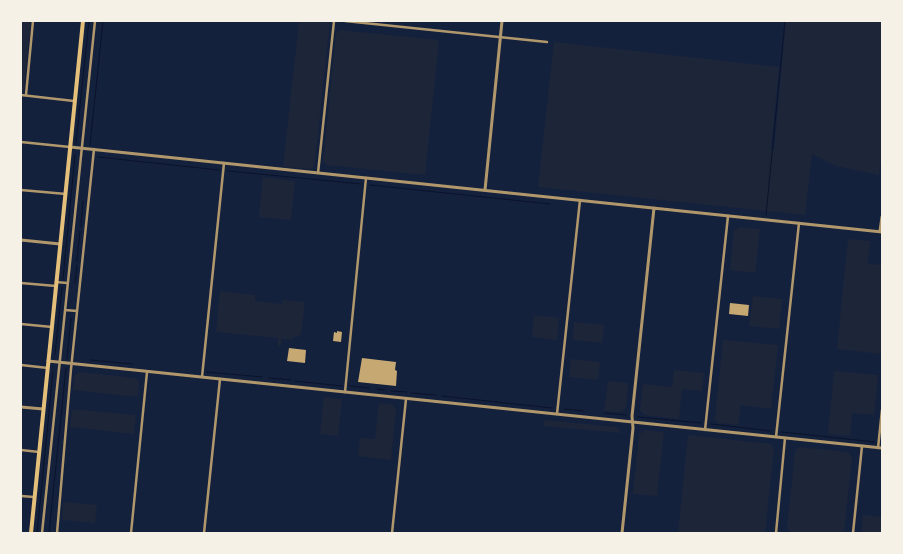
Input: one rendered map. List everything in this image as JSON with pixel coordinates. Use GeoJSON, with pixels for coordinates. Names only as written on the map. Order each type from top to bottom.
{"type":"FeatureCollection","features":[{"type":"Feature","properties":{"kind":"main road"},"geometry":{"type":"LineString","coordinates":[[31,533],[83,21]]}},
{"type":"Feature","properties":{"kind":"street"},"geometry":{"type":"LineString","coordinates":[[26,96],[33,21]]}},
{"type":"Feature","properties":{"kind":"street"},"geometry":{"type":"LineString","coordinates":[[42,533],[95,21]]}},
{"type":"Feature","properties":{"kind":"street"},"geometry":{"type":"LineString","coordinates":[[318,173],[334,21]]}},
{"type":"Feature","properties":{"kind":"street"},"geometry":{"type":"LineString","coordinates":[[345,21],[547,42]]}},
{"type":"Feature","properties":{"kind":"street"},"geometry":{"type":"LineString","coordinates":[[485,190],[502,21]]}},
{"type":"Feature","properties":{"kind":"street"},"geometry":{"type":"LineString","coordinates":[[21,95],[75,101]]}},
{"type":"Feature","properties":{"kind":"street"},"geometry":{"type":"LineString","coordinates":[[21,142],[881,232],[882,217]]}},
{"type":"Feature","properties":{"kind":"street"},"geometry":{"type":"LineString","coordinates":[[57,533],[94,149]]}},
{"type":"Feature","properties":{"kind":"street"},"geometry":{"type":"LineString","coordinates":[[202,377],[224,163]]}},
{"type":"Feature","properties":{"kind":"street"},"geometry":{"type":"LineString","coordinates":[[345,392],[366,178]]}},
{"type":"Feature","properties":{"kind":"street"},"geometry":{"type":"LineString","coordinates":[[21,190],[66,194]]}},
{"type":"Feature","properties":{"kind":"street"},"geometry":{"type":"LineString","coordinates":[[557,414],[580,200]]}},
{"type":"Feature","properties":{"kind":"street"},"geometry":{"type":"LineString","coordinates":[[622,533],[654,208]]}},
{"type":"Feature","properties":{"kind":"street"},"geometry":{"type":"LineString","coordinates":[[705,430],[728,216]]}},
{"type":"Feature","properties":{"kind":"street"},"geometry":{"type":"LineString","coordinates":[[776,437],[799,223]]}},
{"type":"Feature","properties":{"kind":"street"},"geometry":{"type":"LineString","coordinates":[[21,240],[60,244]]}},
{"type":"Feature","properties":{"kind":"street"},"geometry":{"type":"LineString","coordinates":[[21,283],[68,284]]}},
{"type":"Feature","properties":{"kind":"street"},"geometry":{"type":"LineString","coordinates":[[65,310],[77,311]]}},
{"type":"Feature","properties":{"kind":"street"},"geometry":{"type":"LineString","coordinates":[[21,324],[52,327]]}},
{"type":"Feature","properties":{"kind":"street"},"geometry":{"type":"LineString","coordinates":[[48,361],[880,448],[882,410]]}},
{"type":"Feature","properties":{"kind":"street"},"geometry":{"type":"LineString","coordinates":[[21,365],[48,368]]}},
{"type":"Feature","properties":{"kind":"street"},"geometry":{"type":"LineString","coordinates":[[131,533],[147,372]]}},
{"type":"Feature","properties":{"kind":"street"},"geometry":{"type":"LineString","coordinates":[[204,533],[220,379]]}},
{"type":"Feature","properties":{"kind":"street"},"geometry":{"type":"LineString","coordinates":[[392,533],[406,399]]}},
{"type":"Feature","properties":{"kind":"street"},"geometry":{"type":"LineString","coordinates":[[21,407],[43,410]]}},
{"type":"Feature","properties":{"kind":"street"},"geometry":{"type":"LineString","coordinates":[[776,533],[785,438]]}},
{"type":"Feature","properties":{"kind":"street"},"geometry":{"type":"LineString","coordinates":[[853,533],[862,446]]}},
{"type":"Feature","properties":{"kind":"street"},"geometry":{"type":"LineString","coordinates":[[21,450],[39,452]]}},
{"type":"Feature","properties":{"kind":"street"},"geometry":{"type":"LineString","coordinates":[[21,496],[34,497]]}},
{"type":"Feature","properties":{"kind":"shaded area"},"geometry":{"type":"Polygon","coordinates":[[[21,21],[31,21],[24,91],[21,91],[21,21]]]}},
{"type":"Feature","properties":{"kind":"shaded area"},"geometry":{"type":"Polygon","coordinates":[[[299,21],[330,21],[315,161],[313,168],[309,169],[283,167],[299,21]]]}},
{"type":"Feature","properties":{"kind":"shaded area"},"geometry":{"type":"Polygon","coordinates":[[[786,21],[882,21],[882,154],[879,175],[836,166],[812,154],[805,215],[538,187],[554,42],[779,67],[771,149],[774,150],[786,21]]]}},
{"type":"Feature","properties":{"kind":"shaded area"},"geometry":{"type":"Polygon","coordinates":[[[340,30],[439,40],[425,175],[326,165],[323,161],[336,34],[340,30]]]}},
{"type":"Feature","properties":{"kind":"shaded area"},"geometry":{"type":"Polygon","coordinates":[[[263,177],[295,181],[291,220],[259,217],[263,177]]]}},
{"type":"Feature","properties":{"kind":"shaded area"},"geometry":{"type":"Polygon","coordinates":[[[739,227],[760,229],[755,273],[730,270],[734,231],[739,227]]]}},
{"type":"Feature","properties":{"kind":"shaded area"},"geometry":{"type":"Polygon","coordinates":[[[848,239],[870,241],[868,264],[882,265],[881,354],[837,349],[848,239]]]}},
{"type":"Feature","properties":{"kind":"shaded area"},"geometry":{"type":"Polygon","coordinates":[[[220,291],[255,295],[255,301],[282,304],[282,300],[305,302],[301,335],[293,337],[293,340],[282,339],[281,346],[278,346],[278,338],[216,332],[220,291]]]}},
{"type":"Feature","properties":{"kind":"shaded area"},"geometry":{"type":"Polygon","coordinates":[[[753,296],[782,299],[779,329],[749,326],[753,296]]]}},
{"type":"Feature","properties":{"kind":"shaded area"},"geometry":{"type":"Polygon","coordinates":[[[534,315],[559,318],[557,340],[532,337],[534,315]]]}},
{"type":"Feature","properties":{"kind":"shaded area"},"geometry":{"type":"Polygon","coordinates":[[[574,322],[604,325],[602,343],[573,340],[574,322]]]}},
{"type":"Feature","properties":{"kind":"shaded area"},"geometry":{"type":"Polygon","coordinates":[[[723,340],[778,345],[771,409],[741,405],[738,425],[718,423],[715,419],[723,340]]]}},
{"type":"Feature","properties":{"kind":"shaded area"},"geometry":{"type":"Polygon","coordinates":[[[571,359],[600,362],[598,380],[569,377],[571,359]]]}},
{"type":"Feature","properties":{"kind":"shaded area"},"geometry":{"type":"Polygon","coordinates":[[[674,370],[704,373],[702,391],[682,389],[679,419],[644,415],[640,410],[643,384],[672,387],[674,370]]]}},
{"type":"Feature","properties":{"kind":"shaded area"},"geometry":{"type":"Polygon","coordinates":[[[834,371],[878,375],[874,415],[852,413],[850,436],[828,434],[834,371]]]}},
{"type":"Feature","properties":{"kind":"shaded area"},"geometry":{"type":"Polygon","coordinates":[[[79,372],[136,378],[139,382],[138,397],[73,390],[75,375],[79,372]]]}},
{"type":"Feature","properties":{"kind":"shaded area"},"geometry":{"type":"Polygon","coordinates":[[[608,381],[628,383],[626,408],[621,412],[604,411],[608,381]]]}},
{"type":"Feature","properties":{"kind":"shaded area"},"geometry":{"type":"Polygon","coordinates":[[[324,397],[342,399],[338,436],[320,434],[324,397]]]}},
{"type":"Feature","properties":{"kind":"shaded area"},"geometry":{"type":"Polygon","coordinates":[[[379,403],[392,404],[396,409],[391,460],[358,456],[360,438],[375,439],[379,403]]]}},
{"type":"Feature","properties":{"kind":"shaded area"},"geometry":{"type":"Polygon","coordinates":[[[72,409],[136,415],[134,434],[70,427],[72,409]]]}},
{"type":"Feature","properties":{"kind":"shaded area"},"geometry":{"type":"Polygon","coordinates":[[[544,420],[617,427],[621,433],[543,426],[544,420]]]}},
{"type":"Feature","properties":{"kind":"shaded area"},"geometry":{"type":"Polygon","coordinates":[[[644,430],[664,432],[657,496],[633,494],[639,435],[644,430]]]}},
{"type":"Feature","properties":{"kind":"shaded area"},"geometry":{"type":"Polygon","coordinates":[[[688,435],[771,444],[774,448],[765,533],[678,533],[688,435]]]}},
{"type":"Feature","properties":{"kind":"shaded area"},"geometry":{"type":"Polygon","coordinates":[[[799,447],[848,452],[852,457],[844,533],[791,533],[787,528],[795,451],[799,447]]]}},
{"type":"Feature","properties":{"kind":"shaded area"},"geometry":{"type":"Polygon","coordinates":[[[63,502],[97,505],[95,523],[62,520],[63,502]]]}},
{"type":"Feature","properties":{"kind":"shaded area"},"geometry":{"type":"Polygon","coordinates":[[[863,515],[882,517],[882,533],[861,533],[863,515]]]}},
{"type":"Feature","properties":{"kind":"building"},"geometry":{"type":"Polygon","coordinates":[[[730,303],[749,305],[748,316],[729,314],[730,303]]]}},
{"type":"Feature","properties":{"kind":"building"},"geometry":{"type":"Polygon","coordinates":[[[337,331],[342,332],[341,342],[333,341],[334,332],[337,333],[337,331]]]}},
{"type":"Feature","properties":{"kind":"building"},"geometry":{"type":"Polygon","coordinates":[[[289,348],[306,350],[305,363],[287,361],[289,348]]]}},
{"type":"Feature","properties":{"kind":"building"},"geometry":{"type":"Polygon","coordinates":[[[362,358],[396,362],[396,386],[358,382],[362,358]]]}},
{"type":"Feature","properties":{"kind":"waterway"},"geometry":{"type":"LineString","coordinates":[[76,143],[89,21]]}},
{"type":"Feature","properties":{"kind":"waterway"},"geometry":{"type":"LineString","coordinates":[[90,145],[103,21]]}},
{"type":"Feature","properties":{"kind":"waterway"},"geometry":{"type":"LineString","coordinates":[[766,215],[785,21]]}},
{"type":"Feature","properties":{"kind":"waterway"},"geometry":{"type":"LineString","coordinates":[[63,279],[75,155]]}},
{"type":"Feature","properties":{"kind":"waterway"},"geometry":{"type":"LineString","coordinates":[[98,157],[219,170]]}},
{"type":"Feature","properties":{"kind":"waterway"},"geometry":{"type":"LineString","coordinates":[[228,171],[361,184]]}},
{"type":"Feature","properties":{"kind":"waterway"},"geometry":{"type":"LineString","coordinates":[[370,185],[550,204]]}},
{"type":"Feature","properties":{"kind":"waterway"},"geometry":{"type":"LineString","coordinates":[[81,227],[83,201]]}},
{"type":"Feature","properties":{"kind":"waterway"},"geometry":{"type":"LineString","coordinates":[[77,261],[80,231]]}},
{"type":"Feature","properties":{"kind":"waterway"},"geometry":{"type":"LineString","coordinates":[[75,283],[77,266]]}},
{"type":"Feature","properties":{"kind":"waterway"},"geometry":{"type":"LineString","coordinates":[[55,354],[62,287]]}},
{"type":"Feature","properties":{"kind":"waterway"},"geometry":{"type":"LineString","coordinates":[[67,359],[71,318]]}},
{"type":"Feature","properties":{"kind":"waterway"},"geometry":{"type":"LineString","coordinates":[[91,360],[133,364]]}},
{"type":"Feature","properties":{"kind":"waterway"},"geometry":{"type":"LineString","coordinates":[[49,533],[66,368]]}},
{"type":"Feature","properties":{"kind":"waterway"},"geometry":{"type":"LineString","coordinates":[[37,533],[53,372]]}},
{"type":"Feature","properties":{"kind":"waterway"},"geometry":{"type":"LineString","coordinates":[[207,372],[262,377]]}},
{"type":"Feature","properties":{"kind":"waterway"},"geometry":{"type":"LineString","coordinates":[[269,378],[291,380]]}},
{"type":"Feature","properties":{"kind":"waterway"},"geometry":{"type":"LineString","coordinates":[[295,381],[342,386]]}},
{"type":"Feature","properties":{"kind":"waterway"},"geometry":{"type":"LineString","coordinates":[[350,386],[369,388]]}},
{"type":"Feature","properties":{"kind":"waterway"},"geometry":{"type":"LineString","coordinates":[[377,389],[384,390]]}},
{"type":"Feature","properties":{"kind":"waterway"},"geometry":{"type":"LineString","coordinates":[[391,391],[407,392]]}},
{"type":"Feature","properties":{"kind":"waterway"},"geometry":{"type":"LineString","coordinates":[[411,393],[436,395]]}},
{"type":"Feature","properties":{"kind":"waterway"},"geometry":{"type":"LineString","coordinates":[[442,396],[552,408]]}},
{"type":"Feature","properties":{"kind":"waterway"},"geometry":{"type":"LineString","coordinates":[[564,409],[584,411]]}},
{"type":"Feature","properties":{"kind":"waterway"},"geometry":{"type":"LineString","coordinates":[[605,413],[626,415]]}},
{"type":"Feature","properties":{"kind":"waterway"},"geometry":{"type":"LineString","coordinates":[[638,417],[701,423]]}},
{"type":"Feature","properties":{"kind":"waterway"},"geometry":{"type":"LineString","coordinates":[[711,424],[771,431]]}},
{"type":"Feature","properties":{"kind":"waterway"},"geometry":{"type":"LineString","coordinates":[[782,432],[875,442]]}}]}
